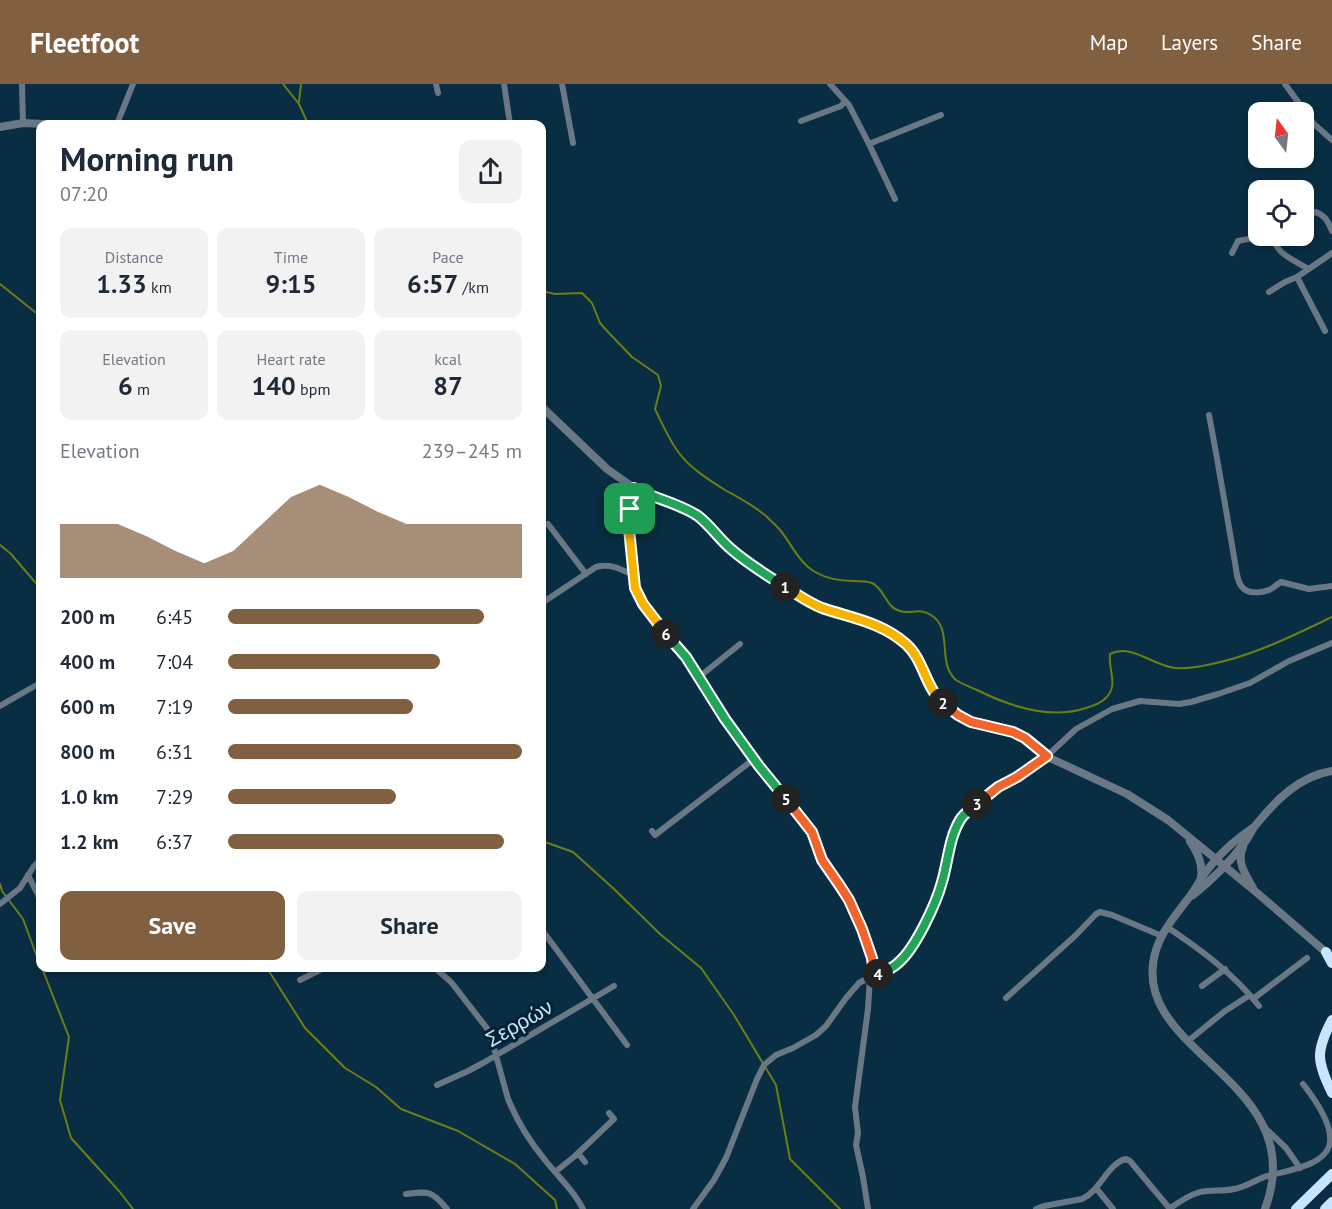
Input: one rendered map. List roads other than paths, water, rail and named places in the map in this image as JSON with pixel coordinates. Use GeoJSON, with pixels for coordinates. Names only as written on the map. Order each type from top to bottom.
{"type":"FeatureCollection","features":[{"type":"Feature","properties":{"kind":"highway"},"geometry":{"type":"LineString","coordinates":[[1329,955],[1332,963]]}},
{"type":"Feature","properties":{"kind":"highway"},"geometry":{"type":"LineString","coordinates":[[1332,1020],[1323,1037],[1319,1055],[1323,1074],[1332,1093]]}},
{"type":"Feature","properties":{"kind":"highway"},"geometry":{"type":"LineString","coordinates":[[1296,1209],[1332,1174]]}},
{"type":"Feature","properties":{"kind":"highway"},"geometry":{"type":"LineString","coordinates":[[1325,1209],[1332,1202]]}},
{"type":"Feature","properties":{"kind":"street"},"geometry":{"type":"LineString","coordinates":[[22,84],[23,123]]}},
{"type":"Feature","properties":{"kind":"street"},"geometry":{"type":"LineString","coordinates":[[119,120],[134,84]]}},
{"type":"Feature","properties":{"kind":"street"},"geometry":{"type":"LineString","coordinates":[[436,84],[438,93]]}},
{"type":"Feature","properties":{"kind":"street"},"geometry":{"type":"LineString","coordinates":[[504,84],[509,120]]}},
{"type":"Feature","properties":{"kind":"street"},"geometry":{"type":"LineString","coordinates":[[562,84],[573,143]]}},
{"type":"Feature","properties":{"kind":"street"},"geometry":{"type":"LineString","coordinates":[[830,84],[846,101],[895,199]]}},
{"type":"Feature","properties":{"kind":"street"},"geometry":{"type":"LineString","coordinates":[[1285,84],[1314,124],[1332,140]]}},
{"type":"Feature","properties":{"kind":"street"},"geometry":{"type":"LineString","coordinates":[[801,121],[841,106],[846,101]]}},
{"type":"Feature","properties":{"kind":"street"},"geometry":{"type":"LineString","coordinates":[[869,144],[941,115]]}},
{"type":"Feature","properties":{"kind":"street"},"geometry":{"type":"LineString","coordinates":[[0,127],[23,123],[36,124]]}},
{"type":"Feature","properties":{"kind":"street"},"geometry":{"type":"LineString","coordinates":[[1314,213],[1326,218],[1332,231]]}},
{"type":"Feature","properties":{"kind":"street"},"geometry":{"type":"LineString","coordinates":[[1232,253],[1238,241],[1248,239]]}},
{"type":"Feature","properties":{"kind":"street"},"geometry":{"type":"LineString","coordinates":[[1277,246],[1279,251],[1308,269]]}},
{"type":"Feature","properties":{"kind":"street"},"geometry":{"type":"LineString","coordinates":[[1269,292],[1297,277],[1332,253]]}},
{"type":"Feature","properties":{"kind":"street"},"geometry":{"type":"LineString","coordinates":[[1297,277],[1325,331]]}},
{"type":"Feature","properties":{"kind":"street"},"geometry":{"type":"LineString","coordinates":[[546,411],[599,462],[634,488],[676,505],[698,517],[746,561],[807,601],[867,621],[894,635],[911,649],[935,694],[963,718],[1013,732],[1025,738],[1047,756],[1127,794],[1168,820],[1329,955]]}},
{"type":"Feature","properties":{"kind":"street"},"geometry":{"type":"LineString","coordinates":[[1209,415],[1236,569],[1242,588],[1251,592],[1264,591],[1281,582],[1309,589],[1332,586]]}},
{"type":"Feature","properties":{"kind":"street"},"geometry":{"type":"LineString","coordinates":[[634,488],[628,519],[635,588],[643,604],[686,657],[725,719],[754,759],[812,832],[822,860],[840,886],[862,929],[872,958],[872,976],[855,1107],[858,1133],[856,1145],[868,1209]]}},
{"type":"Feature","properties":{"kind":"street"},"geometry":{"type":"LineString","coordinates":[[548,524],[586,574]]}},
{"type":"Feature","properties":{"kind":"street"},"geometry":{"type":"LineString","coordinates":[[546,600],[596,567],[614,566],[633,575]]}},
{"type":"Feature","properties":{"kind":"street"},"geometry":{"type":"LineString","coordinates":[[693,1209],[714,1180],[726,1158],[764,1065],[776,1055],[816,1035],[826,1026],[860,983],[891,969],[904,957],[918,937],[939,891],[950,849],[965,813],[998,787],[1047,756],[1076,729],[1112,709],[1140,701],[1179,704],[1191,702],[1250,683],[1289,661],[1332,643]]}},
{"type":"Feature","properties":{"kind":"street"},"geometry":{"type":"LineString","coordinates":[[699,677],[740,644]]}},
{"type":"Feature","properties":{"kind":"street"},"geometry":{"type":"LineString","coordinates":[[0,706],[36,685]]}},
{"type":"Feature","properties":{"kind":"street"},"geometry":{"type":"LineString","coordinates":[[652,831],[655,835],[754,759]]}},
{"type":"Feature","properties":{"kind":"street"},"geometry":{"type":"LineString","coordinates":[[1256,892],[1240,861],[1245,842],[1254,827],[1292,787],[1314,776],[1332,771]]}},
{"type":"Feature","properties":{"kind":"street"},"geometry":{"type":"LineString","coordinates":[[1254,827],[1229,845],[1201,879],[1190,898],[1167,927],[1154,962],[1155,991],[1165,1015],[1188,1041],[1238,1089],[1264,1126],[1286,1148],[1300,1168]]}},
{"type":"Feature","properties":{"kind":"street"},"geometry":{"type":"LineString","coordinates":[[1188,837],[1202,865],[1201,879]]}},
{"type":"Feature","properties":{"kind":"street"},"geometry":{"type":"LineString","coordinates":[[1190,898],[1214,878],[1245,842]]}},
{"type":"Feature","properties":{"kind":"street"},"geometry":{"type":"LineString","coordinates":[[0,904],[20,888],[36,864]]}},
{"type":"Feature","properties":{"kind":"street"},"geometry":{"type":"LineString","coordinates":[[28,875],[36,890]]}},
{"type":"Feature","properties":{"kind":"street"},"geometry":{"type":"LineString","coordinates":[[1006,998],[1096,914],[1101,912],[1162,936]]}},
{"type":"Feature","properties":{"kind":"street"},"geometry":{"type":"LineString","coordinates":[[1167,927],[1225,969],[1259,1006]]}},
{"type":"Feature","properties":{"kind":"street"},"geometry":{"type":"LineString","coordinates":[[546,935],[627,1045]]}},
{"type":"Feature","properties":{"kind":"street"},"geometry":{"type":"LineString","coordinates":[[1188,1041],[1226,1011],[1252,997],[1307,958]]}},
{"type":"Feature","properties":{"kind":"street"},"geometry":{"type":"LineString","coordinates":[[1202,986],[1225,969]]}},
{"type":"Feature","properties":{"kind":"street"},"geometry":{"type":"LineString","coordinates":[[300,980],[316,972]]}},
{"type":"Feature","properties":{"kind":"street"},"geometry":{"type":"LineString","coordinates":[[440,972],[451,982],[486,1027],[512,1109],[538,1150],[579,1200],[583,1209]]}},
{"type":"Feature","properties":{"kind":"street","name":"Σερρών"},"geometry":{"type":"LineString","coordinates":[[437,1085],[496,1056],[614,986]]}},
{"type":"Feature","properties":{"kind":"street"},"geometry":{"type":"LineString","coordinates":[[1036,1209],[1083,1199],[1093,1192],[1115,1165],[1126,1159],[1170,1209],[1197,1193],[1232,1190],[1272,1175],[1307,1166],[1317,1160],[1329,1146],[1331,1140],[1330,1131],[1317,1102],[1303,1084]]}},
{"type":"Feature","properties":{"kind":"street"},"geometry":{"type":"LineString","coordinates":[[555,1172],[614,1119],[609,1113]]}},
{"type":"Feature","properties":{"kind":"street"},"geometry":{"type":"LineString","coordinates":[[1264,1126],[1271,1151],[1272,1175],[1269,1196],[1264,1209]]}},
{"type":"Feature","properties":{"kind":"street"},"geometry":{"type":"LineString","coordinates":[[578,1153],[585,1162]]}},
{"type":"Feature","properties":{"kind":"street"},"geometry":{"type":"LineString","coordinates":[[1096,1188],[1113,1209]]}},
{"type":"Feature","properties":{"kind":"street"},"geometry":{"type":"LineString","coordinates":[[406,1194],[418,1192],[433,1194],[447,1209]]}},
{"type":"Feature","properties":{"kind":"waterway"},"geometry":{"type":"LineString","coordinates":[[283,84],[299,104],[306,120]]}},
{"type":"Feature","properties":{"kind":"waterway"},"geometry":{"type":"LineString","coordinates":[[299,102],[301,84]]}},
{"type":"Feature","properties":{"kind":"waterway"},"geometry":{"type":"LineString","coordinates":[[0,284],[36,313]]}},
{"type":"Feature","properties":{"kind":"waterway"},"geometry":{"type":"LineString","coordinates":[[546,292],[555,294],[582,293],[592,303],[600,323],[609,333],[632,357],[658,375],[661,386],[655,409],[672,443],[689,464],[706,478],[767,517],[780,530],[804,563],[815,572],[844,581],[872,583],[880,589],[895,609],[931,615],[942,629],[950,673],[956,680],[989,696],[1016,706],[1044,712],[1086,708],[1105,699],[1109,694],[1112,685],[1110,654],[1118,651],[1134,653],[1167,666],[1187,668],[1223,661],[1255,651],[1332,617]]}},
{"type":"Feature","properties":{"kind":"waterway"},"geometry":{"type":"LineString","coordinates":[[0,545],[11,554],[36,583]]}},
{"type":"Feature","properties":{"kind":"waterway"},"geometry":{"type":"LineString","coordinates":[[546,842],[573,852],[660,934],[701,968],[734,1015],[776,1085],[790,1159],[840,1209]]}},
{"type":"Feature","properties":{"kind":"waterway"},"geometry":{"type":"LineString","coordinates":[[0,884],[2,891],[23,919],[36,954]]}},
{"type":"Feature","properties":{"kind":"waterway"},"geometry":{"type":"LineString","coordinates":[[44,972],[69,1037],[60,1100],[71,1138],[133,1209]]}},
{"type":"Feature","properties":{"kind":"waterway"},"geometry":{"type":"LineString","coordinates":[[270,972],[305,1028],[345,1068],[376,1087],[401,1109],[458,1131],[515,1164],[555,1200],[557,1209]]}}]}
